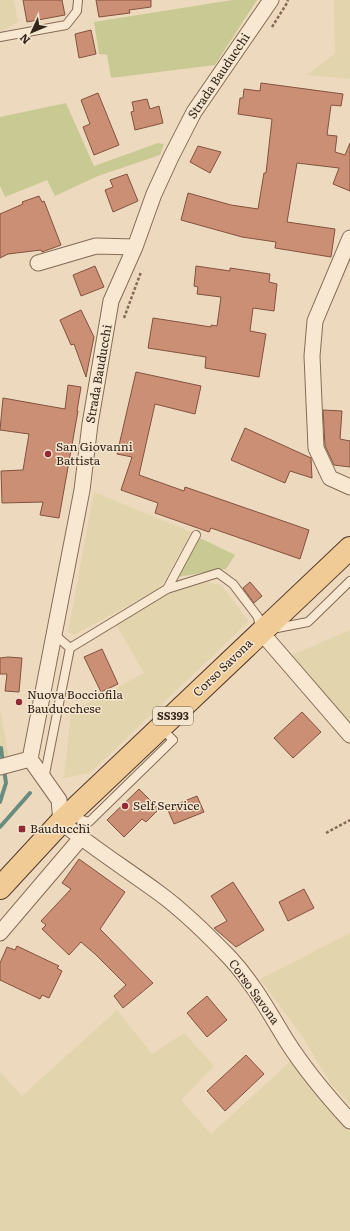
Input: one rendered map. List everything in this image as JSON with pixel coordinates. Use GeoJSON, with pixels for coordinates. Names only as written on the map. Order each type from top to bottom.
{"type":"FeatureCollection","features":[{"type":"Feature","properties":{"kind":"main road","name":"Corso Savona"},"geometry":{"type":"LineString","coordinates":[[0,888],[64,819],[350,548]]}},
{"type":"Feature","properties":{"kind":"street","name":"Strada Bauducchi"},"geometry":{"type":"LineString","coordinates":[[30,760],[53,634],[82,490],[90,424],[111,301],[135,247],[157,188],[194,112],[271,0]]}},
{"type":"Feature","properties":{"kind":"street"},"geometry":{"type":"LineString","coordinates":[[350,238],[315,321],[312,356],[316,448],[330,478],[350,487]]}},
{"type":"Feature","properties":{"kind":"street"},"geometry":{"type":"LineString","coordinates":[[38,263],[96,246],[135,247]]}},
{"type":"Feature","properties":{"kind":"street"},"geometry":{"type":"LineString","coordinates":[[261,632],[350,735]]}},
{"type":"Feature","properties":{"kind":"street"},"geometry":{"type":"LineString","coordinates":[[6,765],[30,760],[59,800],[64,819]]}},
{"type":"Feature","properties":{"kind":"street","name":"Corso Savona"},"geometry":{"type":"LineString","coordinates":[[64,819],[82,838],[160,894],[206,933],[232,960],[266,1005],[289,1044],[350,1121]]}},
{"type":"Feature","properties":{"kind":"street"},"geometry":{"type":"LineString","coordinates":[[0,933],[82,838]]}},
{"type":"Feature","properties":{"kind":"lane"},"geometry":{"type":"LineString","coordinates":[[0,37],[66,25],[77,11],[78,0]]}},
{"type":"Feature","properties":{"kind":"lane"},"geometry":{"type":"LineString","coordinates":[[167,589],[196,535]]}},
{"type":"Feature","properties":{"kind":"lane"},"geometry":{"type":"LineString","coordinates":[[44,779],[70,648],[167,589],[218,573],[233,584],[258,617],[261,632],[308,622],[350,581]]}},
{"type":"Feature","properties":{"kind":"lane"},"geometry":{"type":"LineString","coordinates":[[53,634],[70,648]]}},
{"type":"Feature","properties":{"kind":"path"},"geometry":{"type":"LineString","coordinates":[[267,32],[277,20],[288,0]]}},
{"type":"Feature","properties":{"kind":"path"},"geometry":{"type":"LineString","coordinates":[[122,325],[143,267]]}},
{"type":"Feature","properties":{"kind":"path"},"geometry":{"type":"LineString","coordinates":[[326,833],[350,820]]}},
{"type":"Feature","properties":{"kind":"shaded area"},"geometry":{"type":"Polygon","coordinates":[[[0,0],[14,0],[18,22],[0,32],[0,0]]]}},
{"type":"Feature","properties":{"kind":"shaded area"},"geometry":{"type":"Polygon","coordinates":[[[334,0],[350,0],[350,79],[306,75],[335,54],[334,0]]]}},
{"type":"Feature","properties":{"kind":"shaded area"},"geometry":{"type":"Polygon","coordinates":[[[94,492],[191,532],[167,577],[157,590],[74,635],[68,632],[94,492]]]}},
{"type":"Feature","properties":{"kind":"shaded area"},"geometry":{"type":"Polygon","coordinates":[[[201,581],[221,585],[249,621],[90,773],[64,778],[71,712],[144,673],[116,624],[166,594],[201,581]]]}},
{"type":"Feature","properties":{"kind":"shaded area"},"geometry":{"type":"Polygon","coordinates":[[[350,630],[350,723],[292,655],[350,630]]]}},
{"type":"Feature","properties":{"kind":"shaded area"},"geometry":{"type":"Polygon","coordinates":[[[0,708],[9,759],[0,761],[0,708]]]}},
{"type":"Feature","properties":{"kind":"shaded area"},"geometry":{"type":"Polygon","coordinates":[[[350,933],[350,1105],[331,1084],[302,1036],[260,979],[350,933]]]}},
{"type":"Feature","properties":{"kind":"shaded area"},"geometry":{"type":"Polygon","coordinates":[[[117,1010],[152,1054],[184,1033],[214,1066],[181,1100],[211,1134],[293,1059],[326,1103],[350,1128],[350,1231],[0,1231],[0,1072],[22,1096],[117,1010]]]}},
{"type":"Feature","properties":{"kind":"green space"},"geometry":{"type":"Polygon","coordinates":[[[232,0],[257,0],[215,65],[111,78],[107,55],[99,54],[94,22],[232,0]]]}},
{"type":"Feature","properties":{"kind":"green space"},"geometry":{"type":"Polygon","coordinates":[[[66,103],[94,166],[158,143],[164,144],[160,155],[98,176],[55,196],[47,180],[5,197],[0,186],[0,117],[66,103]]]}},
{"type":"Feature","properties":{"kind":"green space"},"geometry":{"type":"Polygon","coordinates":[[[200,538],[235,555],[226,569],[178,577],[200,538]]]}},
{"type":"Feature","properties":{"kind":"building"},"geometry":{"type":"Polygon","coordinates":[[[23,0],[62,0],[65,15],[27,22],[23,0]]]}},
{"type":"Feature","properties":{"kind":"building"},"geometry":{"type":"Polygon","coordinates":[[[96,0],[151,0],[151,7],[129,10],[130,13],[99,17],[96,0]]]}},
{"type":"Feature","properties":{"kind":"building"},"geometry":{"type":"Polygon","coordinates":[[[91,30],[96,54],[79,58],[75,34],[91,30]]]}},
{"type":"Feature","properties":{"kind":"building"},"geometry":{"type":"Polygon","coordinates":[[[261,83],[343,94],[341,106],[331,105],[327,135],[337,136],[335,152],[345,155],[350,143],[350,191],[333,184],[339,168],[297,163],[287,222],[335,229],[331,257],[275,248],[276,242],[242,237],[181,220],[188,193],[231,205],[258,209],[264,173],[266,173],[272,119],[238,114],[240,98],[243,98],[244,89],[260,91],[261,83]]]}},
{"type":"Feature","properties":{"kind":"building"},"geometry":{"type":"Polygon","coordinates":[[[98,93],[119,145],[94,155],[83,127],[90,124],[81,100],[98,93]]]}},
{"type":"Feature","properties":{"kind":"building"},"geometry":{"type":"Polygon","coordinates":[[[147,99],[150,109],[159,106],[163,123],[135,130],[131,112],[134,111],[132,102],[147,99]]]}},
{"type":"Feature","properties":{"kind":"building"},"geometry":{"type":"Polygon","coordinates":[[[198,146],[221,152],[210,173],[190,162],[198,146]]]}},
{"type":"Feature","properties":{"kind":"building"},"geometry":{"type":"Polygon","coordinates":[[[127,174],[138,201],[113,212],[105,190],[113,187],[110,180],[127,174]]]}},
{"type":"Feature","properties":{"kind":"building"},"geometry":{"type":"Polygon","coordinates":[[[39,196],[42,202],[44,201],[61,245],[42,252],[41,250],[8,254],[0,258],[0,214],[23,204],[22,202],[39,196]]]}},
{"type":"Feature","properties":{"kind":"building"},"geometry":{"type":"Polygon","coordinates":[[[95,266],[104,287],[81,296],[73,275],[95,266]]]}},
{"type":"Feature","properties":{"kind":"building"},"geometry":{"type":"Polygon","coordinates":[[[196,266],[230,271],[230,268],[270,274],[269,282],[277,284],[274,311],[253,308],[250,331],[266,334],[259,377],[205,368],[206,357],[148,348],[153,318],[211,327],[211,325],[217,326],[221,297],[197,294],[198,287],[194,286],[196,266]]]}},
{"type":"Feature","properties":{"kind":"building"},"geometry":{"type":"Polygon","coordinates":[[[81,310],[94,337],[86,377],[74,344],[71,345],[60,320],[81,310]]]}},
{"type":"Feature","properties":{"kind":"building"},"geometry":{"type":"Polygon","coordinates":[[[136,372],[201,386],[195,414],[155,404],[139,475],[184,491],[185,487],[309,530],[300,559],[211,528],[209,532],[155,513],[158,503],[121,490],[132,457],[117,454],[136,372]]]}},
{"type":"Feature","properties":{"kind":"building"},"geometry":{"type":"Polygon","coordinates":[[[68,385],[81,387],[59,518],[40,515],[43,502],[2,503],[1,471],[23,470],[29,434],[0,430],[3,398],[65,409],[68,385]]]}},
{"type":"Feature","properties":{"kind":"building"},"geometry":{"type":"Polygon","coordinates":[[[323,410],[342,411],[340,439],[350,441],[350,467],[334,465],[325,446],[323,410]]]}},
{"type":"Feature","properties":{"kind":"building"},"geometry":{"type":"Polygon","coordinates":[[[245,428],[311,458],[312,478],[290,471],[285,483],[231,460],[245,428]]]}},
{"type":"Feature","properties":{"kind":"building"},"geometry":{"type":"Polygon","coordinates":[[[250,582],[262,596],[254,603],[243,588],[250,582]]]}},
{"type":"Feature","properties":{"kind":"building"},"geometry":{"type":"Polygon","coordinates":[[[102,649],[118,684],[101,692],[84,657],[102,649]]]}},
{"type":"Feature","properties":{"kind":"building"},"geometry":{"type":"Polygon","coordinates":[[[0,658],[22,658],[19,692],[5,691],[7,674],[0,674],[0,658]]]}},
{"type":"Feature","properties":{"kind":"building"},"geometry":{"type":"Polygon","coordinates":[[[302,712],[321,732],[293,758],[274,738],[302,712]]]}},
{"type":"Feature","properties":{"kind":"building"},"geometry":{"type":"Polygon","coordinates":[[[139,789],[159,809],[146,822],[142,819],[124,837],[107,820],[139,789]]]}},
{"type":"Feature","properties":{"kind":"building"},"geometry":{"type":"Polygon","coordinates":[[[197,796],[204,812],[174,824],[167,808],[197,796]]]}},
{"type":"Feature","properties":{"kind":"building"},"geometry":{"type":"Polygon","coordinates":[[[79,859],[125,892],[100,929],[153,983],[123,1008],[114,996],[126,985],[95,954],[81,942],[69,955],[42,929],[46,925],[41,921],[71,889],[62,883],[79,859]]]}},
{"type":"Feature","properties":{"kind":"building"},"geometry":{"type":"Polygon","coordinates":[[[233,882],[264,930],[236,947],[214,928],[227,921],[211,896],[233,882]]]}},
{"type":"Feature","properties":{"kind":"building"},"geometry":{"type":"Polygon","coordinates":[[[304,889],[314,908],[288,921],[279,902],[304,889]]]}},
{"type":"Feature","properties":{"kind":"building"},"geometry":{"type":"Polygon","coordinates":[[[17,946],[59,966],[57,968],[62,971],[49,998],[42,995],[40,999],[0,980],[0,963],[7,947],[15,950],[17,946]]]}},
{"type":"Feature","properties":{"kind":"building"},"geometry":{"type":"Polygon","coordinates":[[[207,996],[227,1020],[207,1037],[187,1013],[207,996]]]}},
{"type":"Feature","properties":{"kind":"building"},"geometry":{"type":"Polygon","coordinates":[[[246,1055],[264,1074],[225,1111],[207,1091],[246,1055]]]}},
{"type":"Feature","properties":{"kind":"waterway"},"geometry":{"type":"LineString","coordinates":[[1,748],[3,763]]}},
{"type":"Feature","properties":{"kind":"waterway"},"geometry":{"type":"LineString","coordinates":[[0,802],[6,783],[4,769]]}},
{"type":"Feature","properties":{"kind":"waterway"},"geometry":{"type":"LineString","coordinates":[[0,827],[30,793]]}},
{"type":"Feature","properties":{"kind":"place","name":"San Giovanni Battista"},"geometry":{"type":"Point","coordinates":[48,454]}},
{"type":"Feature","properties":{"kind":"place","name":"Nuova Bocciofila Bauducchese"},"geometry":{"type":"Point","coordinates":[19,702]}},
{"type":"Feature","properties":{"kind":"place","name":"Self Service"},"geometry":{"type":"Point","coordinates":[125,806]}},
{"type":"Feature","properties":{"kind":"place","name":"Bauducchi"},"geometry":{"type":"Point","coordinates":[22,829]}}]}
